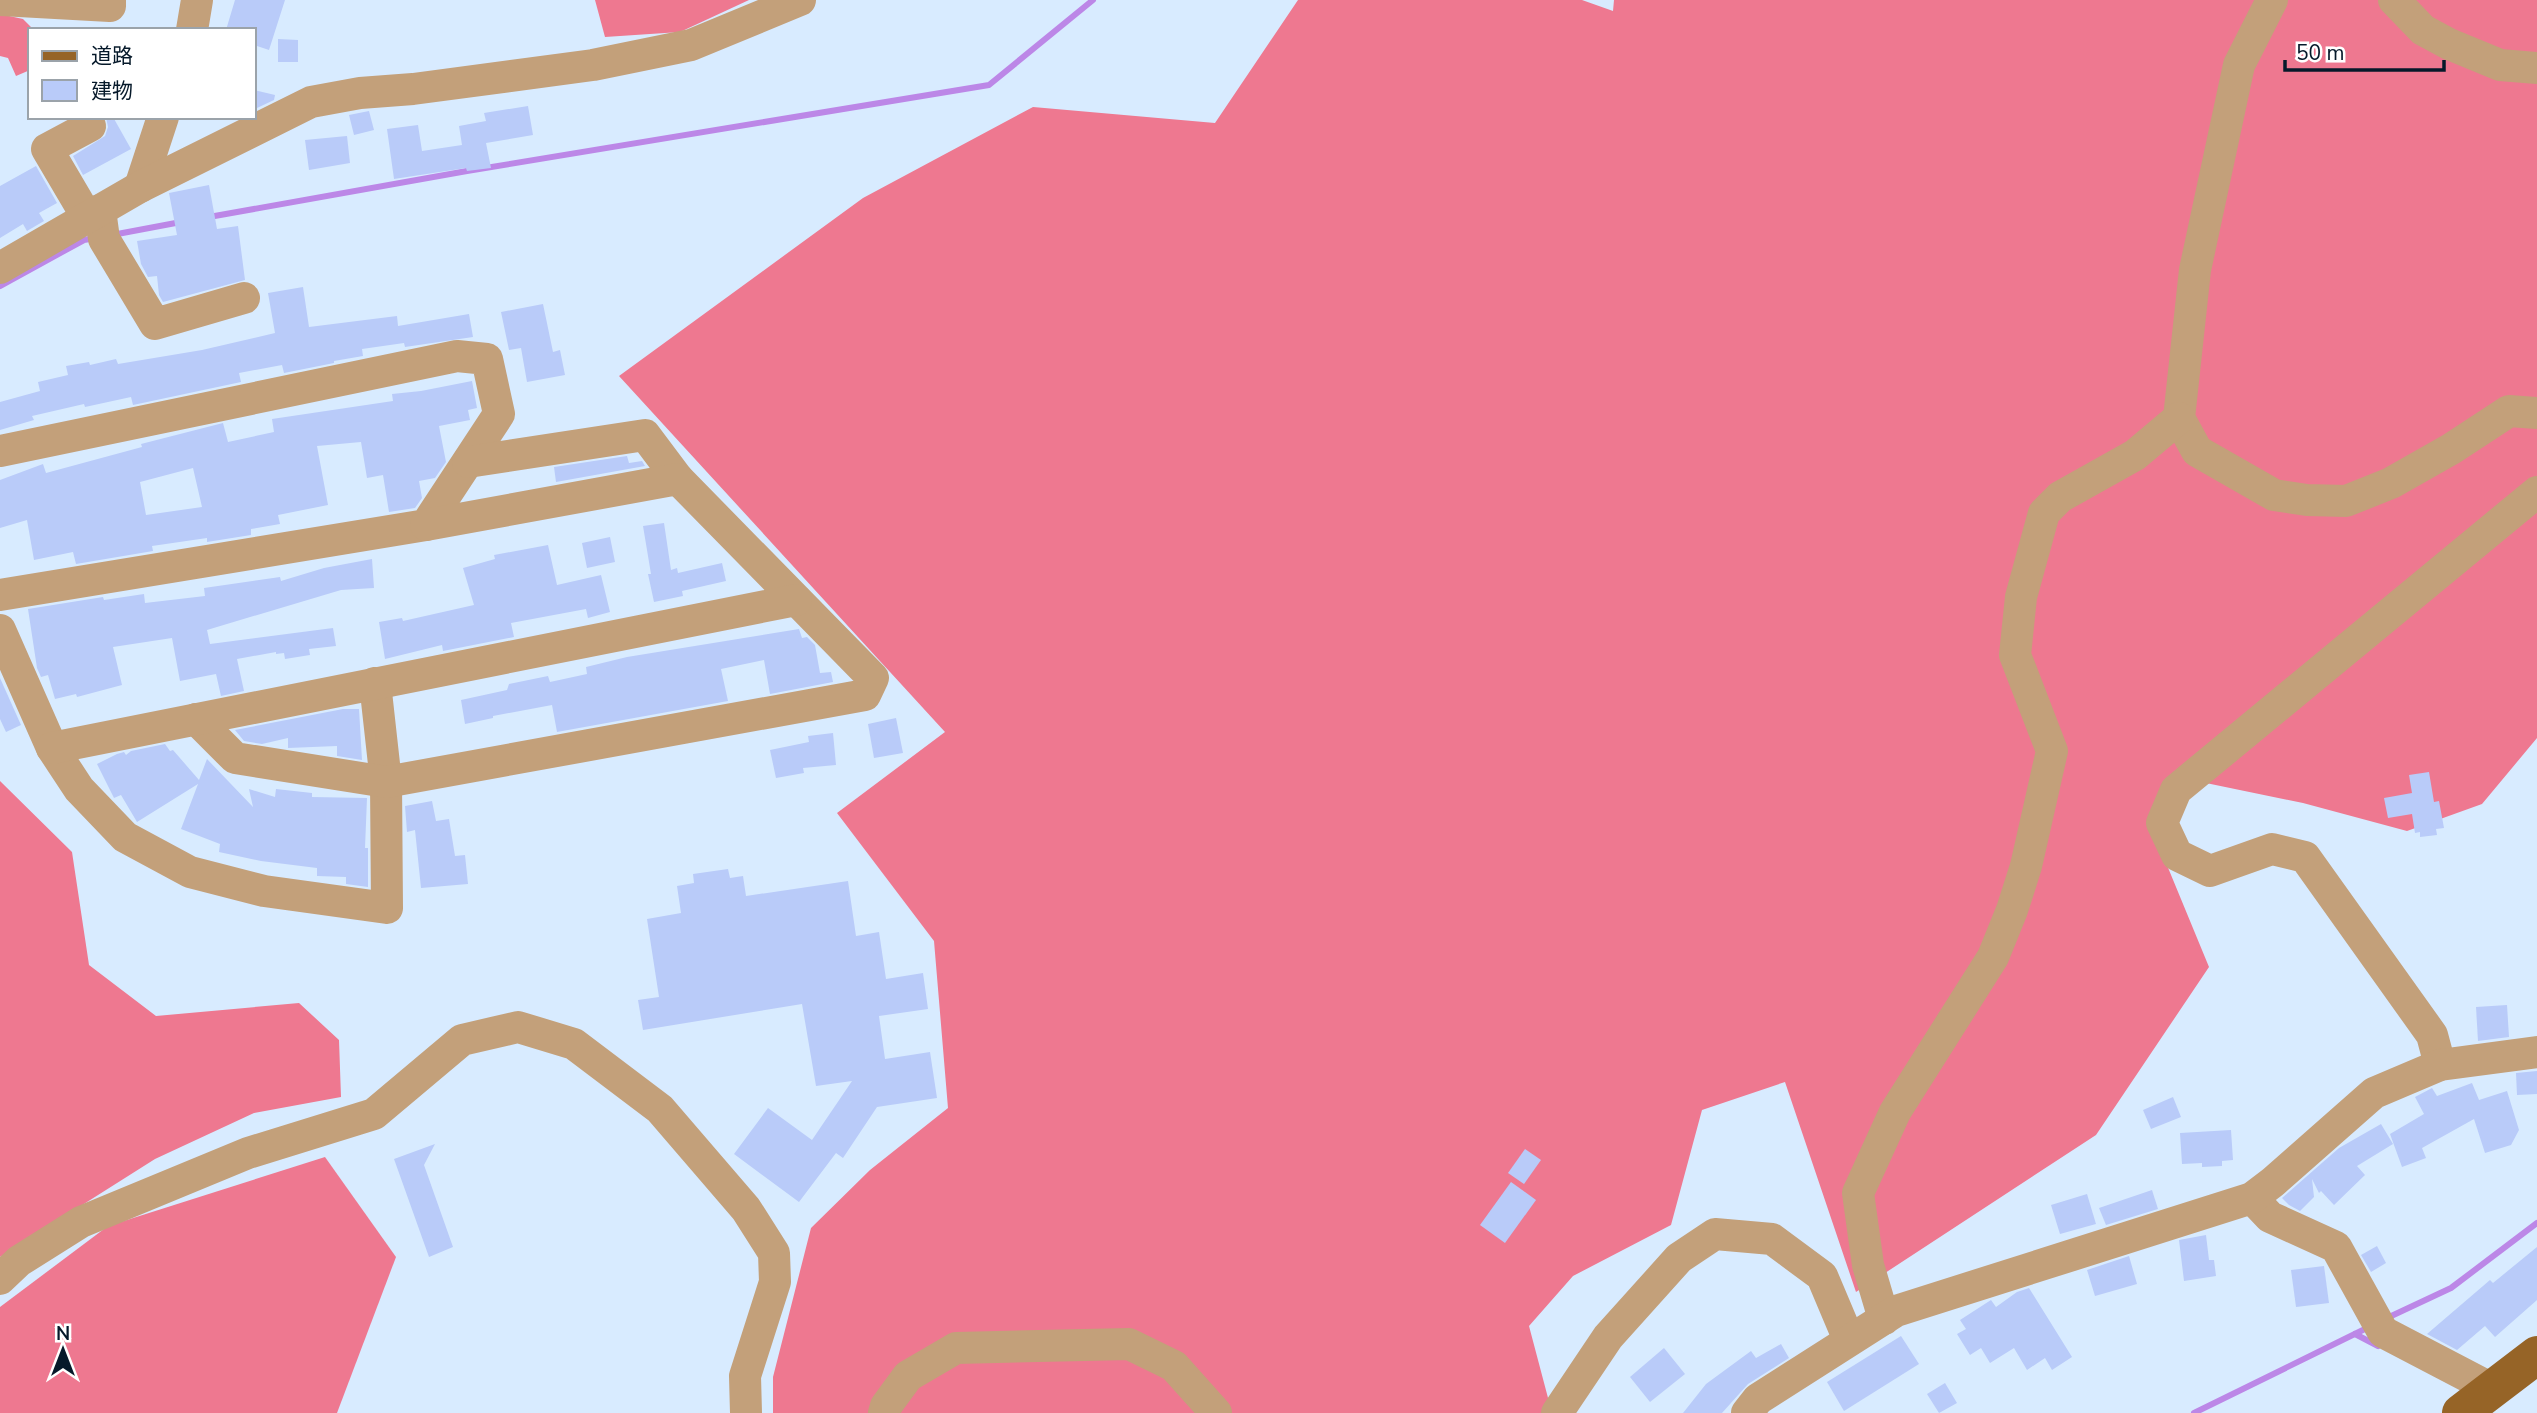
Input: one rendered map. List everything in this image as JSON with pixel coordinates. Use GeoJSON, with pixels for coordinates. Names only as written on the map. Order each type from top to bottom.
{"type":"FeatureCollection","features":[{"type":"Feature","properties":{"kind":"main road"},"geometry":{"type":"LineString","coordinates":[[2461,1413],[2537,1355]]}},
{"type":"Feature","properties":{"kind":"street"},"geometry":{"type":"LineString","coordinates":[[0,0],[110,6],[110,0]]}},
{"type":"Feature","properties":{"kind":"street"},"geometry":{"type":"LineString","coordinates":[[192,28],[197,0]]}},
{"type":"Feature","properties":{"kind":"street"},"geometry":{"type":"LineString","coordinates":[[0,268],[99,224],[140,187],[311,102],[360,93],[413,89],[593,65],[691,45],[800,0]]}},
{"type":"Feature","properties":{"kind":"street"},"geometry":{"type":"LineString","coordinates":[[2272,0],[2239,65],[2195,270],[2179,418],[2197,451],[2274,495],[2307,500],[2346,501],[2391,483],[2451,449],[2509,411],[2537,413]]}},
{"type":"Feature","properties":{"kind":"street"},"geometry":{"type":"LineString","coordinates":[[2394,0],[2423,30],[2449,44],[2500,65],[2537,68]]}},
{"type":"Feature","properties":{"kind":"street"},"geometry":{"type":"LineString","coordinates":[[140,187],[162,119]]}},
{"type":"Feature","properties":{"kind":"street"},"geometry":{"type":"LineString","coordinates":[[90,126],[47,149],[99,224],[155,324],[244,298]]}},
{"type":"Feature","properties":{"kind":"street"},"geometry":{"type":"LineString","coordinates":[[0,451],[457,356],[487,359],[499,414],[426,525]]}},
{"type":"Feature","properties":{"kind":"street"},"geometry":{"type":"LineString","coordinates":[[1884,1319],[1868,1265],[1858,1193],[1895,1112],[1993,957],[2026,866],[2052,751],[2015,655],[2021,597],[2044,513],[2060,497],[2135,455],[2179,418]]}},
{"type":"Feature","properties":{"kind":"street"},"geometry":{"type":"LineString","coordinates":[[196,719],[235,758],[386,782],[865,695],[873,678],[678,479],[645,435],[468,462]]}},
{"type":"Feature","properties":{"kind":"street"},"geometry":{"type":"LineString","coordinates":[[0,595],[426,525],[678,479]]}},
{"type":"Feature","properties":{"kind":"street"},"geometry":{"type":"LineString","coordinates":[[2440,1065],[2432,1035],[2305,857],[2272,849],[2210,871],[2177,855],[2162,823],[2176,790],[2537,492]]}},
{"type":"Feature","properties":{"kind":"street"},"geometry":{"type":"LineString","coordinates":[[52,748],[796,600]]}},
{"type":"Feature","properties":{"kind":"street"},"geometry":{"type":"LineString","coordinates":[[0,630],[52,748],[79,789],[125,837],[190,872],[264,891],[387,908],[386,782],[375,683]]}},
{"type":"Feature","properties":{"kind":"street"},"geometry":{"type":"LineString","coordinates":[[0,1279],[19,1261],[82,1222],[248,1153],[374,1114],[462,1040],[517,1027],[574,1044],[660,1109],[746,1209],[774,1253],[775,1282],[745,1376],[746,1413]]}},
{"type":"Feature","properties":{"kind":"street"},"geometry":{"type":"LineString","coordinates":[[1747,1413],[1758,1399],[1896,1311],[2252,1198],[2374,1093],[2440,1065],[2537,1052]]}},
{"type":"Feature","properties":{"kind":"street"},"geometry":{"type":"LineString","coordinates":[[2252,1198],[2270,1217],[2336,1247],[2383,1332],[2494,1390]]}},
{"type":"Feature","properties":{"kind":"street"},"geometry":{"type":"LineString","coordinates":[[1557,1413],[1608,1337],[1679,1258],[1715,1234],[1772,1239],[1822,1276],[1849,1340]]}},
{"type":"Feature","properties":{"kind":"street"},"geometry":{"type":"LineString","coordinates":[[884,1413],[886,1406],[908,1376],[957,1348],[1129,1344],[1174,1366],[1216,1413]]}},
{"type":"Feature","properties":{"kind":"shaded area"},"geometry":{"type":"Polygon","coordinates":[[[595,0],[749,0],[680,32],[605,37],[595,0]]]}},
{"type":"Feature","properties":{"kind":"shaded area"},"geometry":{"type":"Polygon","coordinates":[[[1298,0],[1582,0],[1613,11],[1614,0],[2537,0],[2537,738],[2482,804],[2407,831],[2303,803],[2177,777],[2150,824],[2209,967],[2096,1135],[1856,1292],[1785,1082],[1702,1110],[1671,1225],[1573,1276],[1529,1326],[1552,1413],[773,1413],[773,1377],[811,1228],[870,1170],[948,1108],[934,941],[837,813],[945,732],[619,376],[863,198],[1033,107],[1215,123],[1298,0]]]}},
{"type":"Feature","properties":{"kind":"shaded area"},"geometry":{"type":"Polygon","coordinates":[[[0,14],[23,19],[32,28],[28,28],[28,71],[16,76],[8,58],[0,56],[0,14]]]}},
{"type":"Feature","properties":{"kind":"shaded area"},"geometry":{"type":"Polygon","coordinates":[[[0,781],[72,852],[89,965],[156,1016],[299,1003],[339,1040],[341,1097],[254,1113],[155,1159],[0,1257],[0,781]]]}},
{"type":"Feature","properties":{"kind":"shaded area"},"geometry":{"type":"Polygon","coordinates":[[[325,1157],[396,1257],[337,1413],[0,1413],[0,1307],[108,1226],[325,1157]]]}},
{"type":"Feature","properties":{"kind":"building"},"geometry":{"type":"Polygon","coordinates":[[[235,0],[285,0],[269,50],[256,46],[256,28],[227,28],[235,0]]]}},
{"type":"Feature","properties":{"kind":"building"},"geometry":{"type":"Polygon","coordinates":[[[278,39],[298,40],[298,62],[278,62],[278,39]]]}},
{"type":"Feature","properties":{"kind":"building"},"geometry":{"type":"Polygon","coordinates":[[[256,90],[275,95],[274,100],[257,108],[256,90]]]}},
{"type":"Feature","properties":{"kind":"building"},"geometry":{"type":"Polygon","coordinates":[[[528,106],[533,135],[486,143],[491,168],[467,171],[466,168],[394,179],[387,129],[418,125],[422,151],[462,145],[459,126],[486,121],[484,113],[528,106]]]}},
{"type":"Feature","properties":{"kind":"building"},"geometry":{"type":"Polygon","coordinates":[[[369,111],[374,130],[354,135],[349,115],[369,111]]]}},
{"type":"Feature","properties":{"kind":"building"},"geometry":{"type":"Polygon","coordinates":[[[106,119],[114,119],[131,149],[83,175],[73,156],[105,136],[108,127],[106,119]]]}},
{"type":"Feature","properties":{"kind":"building"},"geometry":{"type":"Polygon","coordinates":[[[347,136],[350,163],[309,170],[305,140],[347,136]]]}},
{"type":"Feature","properties":{"kind":"building"},"geometry":{"type":"Polygon","coordinates":[[[36,166],[57,203],[39,213],[44,221],[27,231],[23,224],[0,238],[0,186],[36,166]]]}},
{"type":"Feature","properties":{"kind":"building"},"geometry":{"type":"Polygon","coordinates":[[[209,185],[217,229],[238,226],[245,280],[163,302],[159,295],[157,276],[148,277],[141,264],[137,241],[177,235],[169,193],[209,185]]]}},
{"type":"Feature","properties":{"kind":"building"},"geometry":{"type":"Polygon","coordinates":[[[303,287],[309,327],[397,316],[398,326],[469,314],[473,337],[405,347],[404,343],[362,349],[363,356],[284,373],[282,365],[239,373],[241,382],[133,405],[131,397],[85,407],[84,404],[32,416],[34,420],[0,430],[0,402],[40,391],[38,382],[68,375],[66,366],[89,362],[90,365],[116,359],[118,364],[202,350],[275,333],[268,293],[303,287]]]}},
{"type":"Feature","properties":{"kind":"building"},"geometry":{"type":"Polygon","coordinates":[[[543,304],[553,352],[560,350],[565,375],[527,382],[521,348],[509,350],[501,312],[543,304]]]}},
{"type":"Feature","properties":{"kind":"building"},"geometry":{"type":"Polygon","coordinates":[[[472,381],[477,408],[468,410],[470,420],[439,426],[446,462],[435,478],[419,481],[422,498],[415,508],[389,512],[383,475],[367,478],[361,442],[317,446],[328,505],[278,515],[280,524],[251,529],[251,535],[152,546],[153,551],[76,564],[73,552],[34,560],[27,520],[0,528],[0,480],[43,464],[46,473],[223,423],[228,442],[274,432],[272,419],[393,401],[392,394],[472,381]],[[193,468],[140,482],[146,515],[202,507],[193,468]]]}},
{"type":"Feature","properties":{"kind":"building"},"geometry":{"type":"Polygon","coordinates":[[[627,456],[629,463],[642,461],[645,466],[556,482],[554,467],[627,456]]]}},
{"type":"Feature","properties":{"kind":"building"},"geometry":{"type":"Polygon","coordinates":[[[664,523],[671,570],[677,568],[678,573],[722,563],[726,581],[682,591],[683,596],[654,602],[643,526],[664,523]]]}},
{"type":"Feature","properties":{"kind":"building"},"geometry":{"type":"Polygon","coordinates":[[[610,537],[615,562],[587,568],[582,543],[610,537]]]}},
{"type":"Feature","properties":{"kind":"building"},"geometry":{"type":"Polygon","coordinates":[[[548,545],[557,585],[601,575],[610,612],[588,618],[586,609],[511,623],[514,637],[443,651],[442,645],[385,659],[379,622],[402,618],[403,621],[474,605],[463,568],[495,559],[494,555],[548,545]]]}},
{"type":"Feature","properties":{"kind":"building"},"geometry":{"type":"Polygon","coordinates":[[[372,559],[374,588],[341,590],[207,630],[210,644],[333,628],[336,646],[309,649],[310,655],[285,659],[284,653],[276,652],[237,659],[244,691],[221,696],[216,674],[180,681],[172,638],[113,647],[122,685],[77,697],[76,694],[55,699],[48,675],[41,677],[37,668],[28,609],[103,597],[104,600],[144,594],[145,603],[205,596],[204,588],[280,577],[281,581],[324,568],[372,559]]]}},
{"type":"Feature","properties":{"kind":"building"},"geometry":{"type":"Polygon","coordinates":[[[799,629],[802,638],[807,637],[815,645],[820,673],[831,672],[833,682],[770,694],[764,660],[721,669],[728,701],[557,732],[552,705],[465,724],[461,700],[507,690],[509,684],[548,676],[550,682],[587,674],[586,667],[627,657],[799,629]]]}},
{"type":"Feature","properties":{"kind":"building"},"geometry":{"type":"Polygon","coordinates":[[[0,678],[21,725],[6,732],[0,719],[0,678]]]}},
{"type":"Feature","properties":{"kind":"building"},"geometry":{"type":"Polygon","coordinates":[[[343,709],[359,709],[362,760],[337,756],[337,746],[288,748],[288,738],[262,744],[244,741],[235,730],[343,709]]]}},
{"type":"Feature","properties":{"kind":"building"},"geometry":{"type":"Polygon","coordinates":[[[896,718],[903,753],[874,758],[868,724],[896,718]]]}},
{"type":"Feature","properties":{"kind":"building"},"geometry":{"type":"Polygon","coordinates":[[[833,733],[836,765],[803,768],[804,773],[776,778],[770,750],[809,742],[808,736],[833,733]]]}},
{"type":"Feature","properties":{"kind":"building"},"geometry":{"type":"Polygon","coordinates":[[[165,744],[199,780],[207,759],[253,807],[249,789],[275,797],[276,789],[312,793],[312,797],[367,798],[365,848],[368,848],[368,887],[346,884],[346,877],[317,876],[317,868],[261,861],[219,852],[220,844],[181,829],[198,784],[137,822],[121,795],[114,798],[97,764],[117,754],[124,752],[126,755],[131,751],[165,744]]]}},
{"type":"Feature","properties":{"kind":"building"},"geometry":{"type":"Polygon","coordinates":[[[2429,772],[2434,802],[2439,801],[2444,828],[2436,829],[2437,835],[2420,837],[2420,832],[2415,833],[2412,814],[2388,818],[2384,798],[2412,793],[2409,775],[2429,772]]]}},
{"type":"Feature","properties":{"kind":"building"},"geometry":{"type":"Polygon","coordinates":[[[432,801],[436,821],[449,819],[455,856],[465,855],[468,884],[421,888],[415,830],[407,832],[405,806],[432,801]]]}},
{"type":"Feature","properties":{"kind":"building"},"geometry":{"type":"Polygon","coordinates":[[[728,869],[730,878],[743,876],[746,896],[848,881],[856,936],[879,932],[886,979],[923,973],[928,1009],[879,1016],[885,1059],[930,1052],[937,1098],[877,1107],[843,1158],[836,1153],[799,1202],[734,1154],[768,1108],[812,1140],[852,1081],[816,1086],[802,1004],[643,1030],[638,1000],[659,997],[647,919],[681,913],[677,886],[694,883],[693,874],[728,869]]]}},
{"type":"Feature","properties":{"kind":"building"},"geometry":{"type":"Polygon","coordinates":[[[2507,1005],[2509,1037],[2478,1041],[2476,1007],[2507,1005]]]}},
{"type":"Feature","properties":{"kind":"building"},"geometry":{"type":"Polygon","coordinates":[[[2537,1071],[2537,1094],[2517,1095],[2516,1073],[2537,1071]]]}},
{"type":"Feature","properties":{"kind":"building"},"geometry":{"type":"Polygon","coordinates":[[[2472,1083],[2479,1100],[2507,1091],[2519,1130],[2511,1145],[2485,1153],[2474,1119],[2422,1148],[2426,1158],[2402,1167],[2390,1134],[2424,1114],[2415,1097],[2432,1088],[2437,1096],[2472,1083]]]}},
{"type":"Feature","properties":{"kind":"building"},"geometry":{"type":"Polygon","coordinates":[[[2173,1097],[2181,1117],[2151,1129],[2143,1110],[2173,1097]]]}},
{"type":"Feature","properties":{"kind":"building"},"geometry":{"type":"Polygon","coordinates":[[[2381,1124],[2393,1144],[2357,1166],[2365,1175],[2334,1205],[2321,1191],[2319,1193],[2312,1179],[2314,1197],[2300,1211],[2282,1198],[2339,1148],[2381,1124]]]}},
{"type":"Feature","properties":{"kind":"building"},"geometry":{"type":"Polygon","coordinates":[[[2231,1130],[2233,1160],[2222,1161],[2222,1166],[2182,1164],[2180,1133],[2231,1130]]]}},
{"type":"Feature","properties":{"kind":"building"},"geometry":{"type":"Polygon","coordinates":[[[435,1144],[424,1165],[453,1247],[429,1257],[394,1159],[435,1144]]]}},
{"type":"Feature","properties":{"kind":"building"},"geometry":{"type":"Polygon","coordinates":[[[1525,1149],[1541,1160],[1524,1184],[1508,1173],[1525,1149]]]}},
{"type":"Feature","properties":{"kind":"building"},"geometry":{"type":"Polygon","coordinates":[[[1511,1182],[1536,1200],[1505,1243],[1480,1225],[1511,1182]]]}},
{"type":"Feature","properties":{"kind":"building"},"geometry":{"type":"Polygon","coordinates":[[[2152,1190],[2158,1209],[2106,1225],[2099,1208],[2152,1190]]]}},
{"type":"Feature","properties":{"kind":"building"},"geometry":{"type":"Polygon","coordinates":[[[2087,1194],[2096,1224],[2060,1234],[2051,1205],[2087,1194]]]}},
{"type":"Feature","properties":{"kind":"building"},"geometry":{"type":"Polygon","coordinates":[[[2206,1235],[2209,1260],[2214,1260],[2216,1276],[2184,1281],[2179,1240],[2206,1235]]]}},
{"type":"Feature","properties":{"kind":"building"},"geometry":{"type":"Polygon","coordinates":[[[2377,1246],[2386,1263],[2371,1272],[2361,1255],[2377,1246]]]}},
{"type":"Feature","properties":{"kind":"building"},"geometry":{"type":"Polygon","coordinates":[[[2537,1247],[2537,1300],[2495,1337],[2485,1326],[2457,1350],[2427,1334],[2490,1280],[2493,1283],[2537,1247]]]}},
{"type":"Feature","properties":{"kind":"building"},"geometry":{"type":"Polygon","coordinates":[[[2129,1256],[2137,1284],[2095,1296],[2087,1270],[2129,1256]]]}},
{"type":"Feature","properties":{"kind":"building"},"geometry":{"type":"Polygon","coordinates":[[[2324,1266],[2329,1303],[2296,1307],[2291,1270],[2324,1266]]]}},
{"type":"Feature","properties":{"kind":"building"},"geometry":{"type":"Polygon","coordinates":[[[2029,1288],[2072,1357],[2052,1370],[2045,1358],[2027,1370],[2014,1348],[1990,1363],[1981,1348],[1970,1355],[1957,1334],[1966,1329],[1960,1320],[1991,1300],[1996,1307],[2017,1292],[2029,1288]]]}},
{"type":"Feature","properties":{"kind":"building"},"geometry":{"type":"Polygon","coordinates":[[[1901,1336],[1919,1364],[1844,1411],[1827,1382],[1901,1336]]]}},
{"type":"Feature","properties":{"kind":"building"},"geometry":{"type":"Polygon","coordinates":[[[1781,1344],[1789,1358],[1748,1384],[1722,1413],[1683,1413],[1706,1384],[1751,1351],[1756,1358],[1781,1344]]]}},
{"type":"Feature","properties":{"kind":"building"},"geometry":{"type":"Polygon","coordinates":[[[1664,1348],[1685,1374],[1650,1402],[1630,1377],[1664,1348]]]}},
{"type":"Feature","properties":{"kind":"building"},"geometry":{"type":"Polygon","coordinates":[[[1945,1383],[1957,1403],[1939,1413],[1927,1394],[1945,1383]]]}},
{"type":"Feature","properties":{"kind":"waterway"},"geometry":{"type":"LineString","coordinates":[[209,217],[467,171],[989,85],[1093,0]]}},
{"type":"Feature","properties":{"kind":"waterway"},"geometry":{"type":"LineString","coordinates":[[112,235],[181,222]]}},
{"type":"Feature","properties":{"kind":"waterway"},"geometry":{"type":"LineString","coordinates":[[0,286],[84,240],[95,238]]}},
{"type":"Feature","properties":{"kind":"waterway"},"geometry":{"type":"LineString","coordinates":[[2387,1318],[2451,1288],[2537,1223]]}},
{"type":"Feature","properties":{"kind":"waterway"},"geometry":{"type":"LineString","coordinates":[[2194,1413],[2371,1326]]}},
{"type":"Feature","properties":{"kind":"waterway"},"geometry":{"type":"LineString","coordinates":[[2355,1334],[2378,1346]]}}]}
